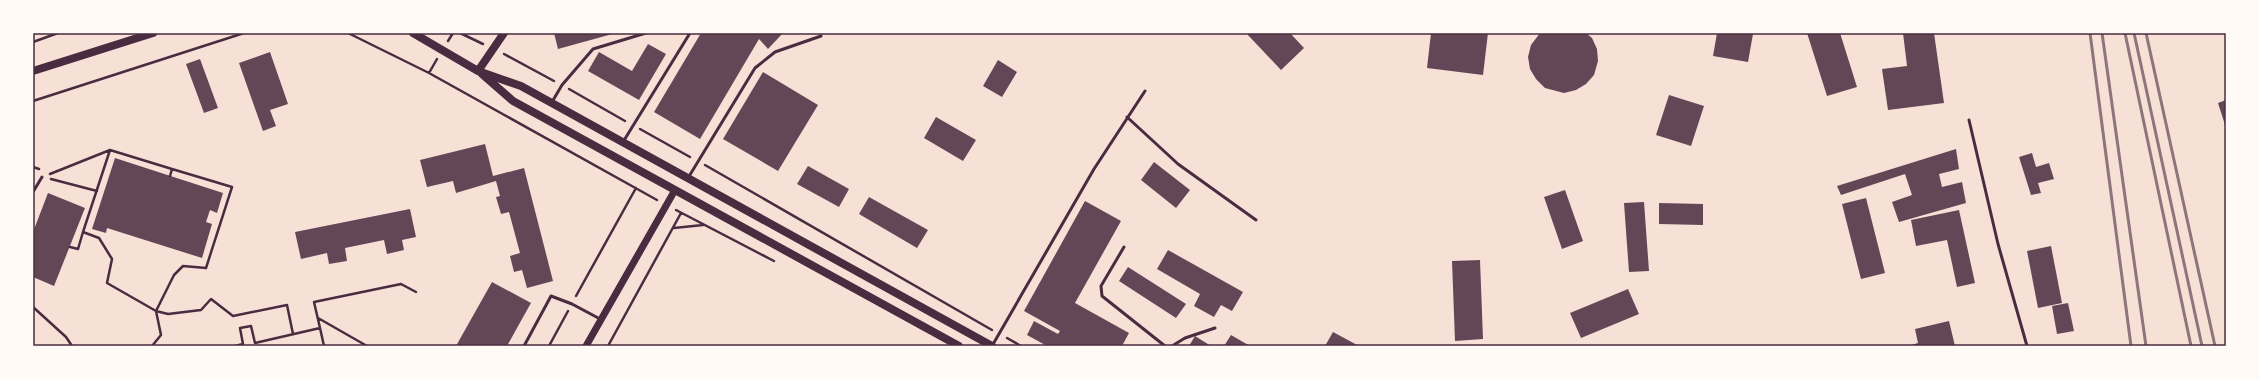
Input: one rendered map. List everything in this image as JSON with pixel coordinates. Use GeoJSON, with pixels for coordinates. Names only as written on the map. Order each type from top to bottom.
{"type":"FeatureCollection","features":[{"type":"Feature","properties":{"kind":"main road"},"geometry":{"type":"LineString","coordinates":[[33,71],[153,33]]}},
{"type":"Feature","properties":{"kind":"main road"},"geometry":{"type":"LineString","coordinates":[[413,33],[478,71],[521,86],[992,346]]}},
{"type":"Feature","properties":{"kind":"main road"},"geometry":{"type":"LineString","coordinates":[[478,71],[504,33]]}},
{"type":"Feature","properties":{"kind":"main road"},"geometry":{"type":"LineString","coordinates":[[478,71],[512,101],[959,346]]}},
{"type":"Feature","properties":{"kind":"street"},"geometry":{"type":"LineString","coordinates":[[586,346],[675,190]]}},
{"type":"Feature","properties":{"kind":"lane"},"geometry":{"type":"LineString","coordinates":[[552,103],[562,85],[593,49],[646,33]]}},
{"type":"Feature","properties":{"kind":"lane"},"geometry":{"type":"LineString","coordinates":[[623,142],[690,33]]}},
{"type":"Feature","properties":{"kind":"lane"},"geometry":{"type":"LineString","coordinates":[[688,178],[755,68],[775,52],[821,36]]}},
{"type":"Feature","properties":{"kind":"lane"},"geometry":{"type":"LineString","coordinates":[[992,346],[1094,169],[1145,91]]}},
{"type":"Feature","properties":{"kind":"lane"},"geometry":{"type":"LineString","coordinates":[[1127,117],[1178,164],[1256,220]]}},
{"type":"Feature","properties":{"kind":"lane"},"geometry":{"type":"LineString","coordinates":[[1969,120],[1998,244],[2027,346]]}},
{"type":"Feature","properties":{"kind":"lane"},"geometry":{"type":"LineString","coordinates":[[33,192],[42,177]]}},
{"type":"Feature","properties":{"kind":"lane"},"geometry":{"type":"LineString","coordinates":[[1124,247],[1101,286],[1102,296],[1165,346]]}},
{"type":"Feature","properties":{"kind":"lane"},"geometry":{"type":"LineString","coordinates":[[524,346],[551,296],[572,304],[602,320]]}},
{"type":"Feature","properties":{"kind":"lane"},"geometry":{"type":"LineString","coordinates":[[1172,346],[1185,338],[1215,328]]}},
{"type":"Feature","properties":{"kind":"path"},"geometry":{"type":"LineString","coordinates":[[33,42],[58,33]]}},
{"type":"Feature","properties":{"kind":"path"},"geometry":{"type":"LineString","coordinates":[[33,101],[244,33]]}},
{"type":"Feature","properties":{"kind":"path"},"geometry":{"type":"LineString","coordinates":[[348,33],[429,73],[681,213],[774,262]]}},
{"type":"Feature","properties":{"kind":"path"},"geometry":{"type":"LineString","coordinates":[[460,33],[493,48],[562,85],[1021,346]]}},
{"type":"Feature","properties":{"kind":"path"},"geometry":{"type":"LineString","coordinates":[[70,247],[78,249],[110,150]]}},
{"type":"Feature","properties":{"kind":"path"},"geometry":{"type":"LineString","coordinates":[[42,177],[110,150],[232,187],[206,268],[183,266],[174,275],[156,311],[161,335],[152,346]]}},
{"type":"Feature","properties":{"kind":"path"},"geometry":{"type":"LineString","coordinates":[[170,176],[172,169]]}},
{"type":"Feature","properties":{"kind":"path"},"geometry":{"type":"LineString","coordinates":[[42,177],[97,191]]}},
{"type":"Feature","properties":{"kind":"path"},"geometry":{"type":"LineString","coordinates":[[549,346],[636,188]]}},
{"type":"Feature","properties":{"kind":"path"},"geometry":{"type":"LineString","coordinates":[[608,346],[681,213]]}},
{"type":"Feature","properties":{"kind":"path"},"geometry":{"type":"LineString","coordinates":[[673,228],[704,225]]}},
{"type":"Feature","properties":{"kind":"path"},"geometry":{"type":"LineString","coordinates":[[83,232],[99,238],[112,259],[107,283],[156,311],[168,314],[201,310],[211,299],[233,316],[287,305],[293,334]]}},
{"type":"Feature","properties":{"kind":"path"},"geometry":{"type":"LineString","coordinates":[[324,346],[314,302],[401,284],[416,292]]}},
{"type":"Feature","properties":{"kind":"path"},"geometry":{"type":"LineString","coordinates":[[33,307],[66,337],[72,346]]}},
{"type":"Feature","properties":{"kind":"path"},"geometry":{"type":"LineString","coordinates":[[317,318],[367,346]]}},
{"type":"Feature","properties":{"kind":"path"},"geometry":{"type":"LineString","coordinates":[[235,346],[243,344],[240,328],[251,326],[255,345],[320,328]]}},
{"type":"Feature","properties":{"kind":"building"},"geometry":{"type":"Polygon","coordinates":[[[554,33],[616,33],[558,49],[554,33]]]}},
{"type":"Feature","properties":{"kind":"building"},"geometry":{"type":"Polygon","coordinates":[[[701,33],[783,33],[768,49],[759,39],[700,139],[654,112],[701,33]]]}},
{"type":"Feature","properties":{"kind":"building"},"geometry":{"type":"Polygon","coordinates":[[[1246,33],[1290,33],[1304,48],[1281,70],[1246,33]]]}},
{"type":"Feature","properties":{"kind":"building"},"geometry":{"type":"Polygon","coordinates":[[[1431,33],[1488,33],[1483,75],[1427,68],[1431,33]]]}},
{"type":"Feature","properties":{"kind":"building"},"geometry":{"type":"Polygon","coordinates":[[[1540,33],[1586,33],[1592,38],[1597,49],[1598,61],[1594,75],[1586,84],[1576,90],[1564,93],[1545,88],[1536,79],[1530,69],[1528,57],[1531,45],[1540,33]]]}},
{"type":"Feature","properties":{"kind":"building"},"geometry":{"type":"Polygon","coordinates":[[[1717,33],[1753,34],[1748,62],[1713,56],[1717,33]]]}},
{"type":"Feature","properties":{"kind":"building"},"geometry":{"type":"Polygon","coordinates":[[[1807,33],[1840,33],[1857,87],[1827,96],[1807,33]]]}},
{"type":"Feature","properties":{"kind":"building"},"geometry":{"type":"Polygon","coordinates":[[[1903,33],[1934,33],[1944,103],[1888,110],[1882,69],[1907,66],[1903,33]]]}},
{"type":"Feature","properties":{"kind":"building"},"geometry":{"type":"Polygon","coordinates":[[[648,44],[666,54],[639,100],[588,71],[599,52],[632,71],[648,44]]]}},
{"type":"Feature","properties":{"kind":"building"},"geometry":{"type":"Polygon","coordinates":[[[270,52],[288,104],[270,110],[276,126],[263,131],[239,63],[270,52]]]}},
{"type":"Feature","properties":{"kind":"building"},"geometry":{"type":"Polygon","coordinates":[[[200,59],[218,108],[204,113],[186,64],[200,59]]]}},
{"type":"Feature","properties":{"kind":"building"},"geometry":{"type":"Polygon","coordinates":[[[998,60],[1017,72],[1002,97],[983,86],[998,60]]]}},
{"type":"Feature","properties":{"kind":"building"},"geometry":{"type":"Polygon","coordinates":[[[763,72],[818,105],[778,171],[723,139],[763,72]]]}},
{"type":"Feature","properties":{"kind":"building"},"geometry":{"type":"Polygon","coordinates":[[[1669,95],[1704,106],[1691,146],[1656,135],[1669,95]]]}},
{"type":"Feature","properties":{"kind":"building"},"geometry":{"type":"Polygon","coordinates":[[[2226,100],[2226,128],[2218,103],[2226,100]]]}},
{"type":"Feature","properties":{"kind":"building"},"geometry":{"type":"Polygon","coordinates":[[[936,117],[976,140],[963,161],[924,138],[936,117]]]}},
{"type":"Feature","properties":{"kind":"building"},"geometry":{"type":"Polygon","coordinates":[[[485,144],[493,176],[524,168],[553,281],[527,288],[522,270],[514,272],[510,256],[520,253],[509,212],[501,214],[496,197],[500,196],[496,181],[456,193],[453,181],[427,187],[420,160],[485,144]]]}},
{"type":"Feature","properties":{"kind":"building"},"geometry":{"type":"Polygon","coordinates":[[[1956,149],[1959,169],[1939,174],[1942,187],[1962,182],[1966,203],[1899,222],[1892,202],[1912,195],[1905,174],[1841,195],[1837,186],[1956,149]]]}},
{"type":"Feature","properties":{"kind":"building"},"geometry":{"type":"Polygon","coordinates":[[[2032,153],[2036,167],[2049,163],[2054,179],[2038,183],[2041,193],[2031,195],[2019,157],[2032,153]]]}},
{"type":"Feature","properties":{"kind":"building"},"geometry":{"type":"Polygon","coordinates":[[[115,158],[223,193],[217,213],[210,210],[206,222],[212,224],[202,258],[107,228],[106,233],[92,229],[115,158]]]}},
{"type":"Feature","properties":{"kind":"building"},"geometry":{"type":"Polygon","coordinates":[[[1154,162],[1190,190],[1176,208],[1141,180],[1154,162]]]}},
{"type":"Feature","properties":{"kind":"building"},"geometry":{"type":"Polygon","coordinates":[[[808,166],[849,189],[839,207],[797,184],[808,166]]]}},
{"type":"Feature","properties":{"kind":"building"},"geometry":{"type":"Polygon","coordinates":[[[1565,190],[1583,241],[1562,249],[1544,197],[1565,190]]]}},
{"type":"Feature","properties":{"kind":"building"},"geometry":{"type":"Polygon","coordinates":[[[48,193],[85,208],[54,286],[33,277],[33,232],[48,193]]]}},
{"type":"Feature","properties":{"kind":"building"},"geometry":{"type":"Polygon","coordinates":[[[869,197],[928,230],[917,248],[859,214],[869,197]]]}},
{"type":"Feature","properties":{"kind":"building"},"geometry":{"type":"Polygon","coordinates":[[[1866,198],[1885,273],[1861,279],[1842,204],[1866,198]]]}},
{"type":"Feature","properties":{"kind":"building"},"geometry":{"type":"Polygon","coordinates":[[[1085,201],[1121,221],[1075,303],[1129,333],[1122,346],[1047,346],[1027,335],[1034,321],[1058,334],[1060,331],[1024,311],[1085,201]]]}},
{"type":"Feature","properties":{"kind":"building"},"geometry":{"type":"Polygon","coordinates":[[[1644,202],[1649,271],[1629,272],[1624,203],[1644,202]]]}},
{"type":"Feature","properties":{"kind":"building"},"geometry":{"type":"Polygon","coordinates":[[[1659,203],[1703,204],[1703,225],[1659,224],[1659,203]]]}},
{"type":"Feature","properties":{"kind":"building"},"geometry":{"type":"Polygon","coordinates":[[[410,209],[416,237],[402,240],[404,250],[387,254],[384,240],[345,248],[347,261],[329,264],[327,253],[301,259],[295,232],[410,209]]]}},
{"type":"Feature","properties":{"kind":"building"},"geometry":{"type":"Polygon","coordinates":[[[1959,210],[1975,283],[1957,287],[1947,240],[1916,246],[1911,220],[1959,210]]]}},
{"type":"Feature","properties":{"kind":"building"},"geometry":{"type":"Polygon","coordinates":[[[2051,246],[2062,303],[2038,308],[2027,251],[2051,246]]]}},
{"type":"Feature","properties":{"kind":"building"},"geometry":{"type":"Polygon","coordinates":[[[1168,250],[1243,292],[1232,311],[1221,305],[1214,317],[1194,306],[1200,294],[1157,269],[1168,250]]]}},
{"type":"Feature","properties":{"kind":"building"},"geometry":{"type":"Polygon","coordinates":[[[1480,260],[1483,339],[1455,341],[1452,261],[1480,260]]]}},
{"type":"Feature","properties":{"kind":"building"},"geometry":{"type":"Polygon","coordinates":[[[1128,267],[1186,304],[1176,318],[1119,281],[1128,267]]]}},
{"type":"Feature","properties":{"kind":"building"},"geometry":{"type":"Polygon","coordinates":[[[492,282],[531,303],[507,346],[456,346],[492,282]]]}},
{"type":"Feature","properties":{"kind":"building"},"geometry":{"type":"Polygon","coordinates":[[[1628,289],[1639,314],[1581,338],[1570,313],[1628,289]]]}},
{"type":"Feature","properties":{"kind":"building"},"geometry":{"type":"Polygon","coordinates":[[[2068,303],[2074,331],[2057,334],[2052,306],[2068,303]]]}},
{"type":"Feature","properties":{"kind":"building"},"geometry":{"type":"Polygon","coordinates":[[[1949,321],[1955,346],[1908,346],[1918,343],[1915,329],[1949,321]]]}},
{"type":"Feature","properties":{"kind":"building"},"geometry":{"type":"Polygon","coordinates":[[[1333,332],[1359,346],[1325,346],[1333,332]]]}},
{"type":"Feature","properties":{"kind":"building"},"geometry":{"type":"Polygon","coordinates":[[[1231,335],[1250,346],[1224,346],[1231,335]]]}},
{"type":"Feature","properties":{"kind":"building"},"geometry":{"type":"Polygon","coordinates":[[[1195,336],[1211,346],[1189,346],[1195,336]]]}},
{"type":"Feature","properties":{"kind":"railway"},"geometry":{"type":"LineString","coordinates":[[2090,33],[2131,346]]}},
{"type":"Feature","properties":{"kind":"railway"},"geometry":{"type":"LineString","coordinates":[[2102,33],[2146,346]]}},
{"type":"Feature","properties":{"kind":"railway"},"geometry":{"type":"LineString","coordinates":[[2125,33],[2191,346]]}},
{"type":"Feature","properties":{"kind":"railway"},"geometry":{"type":"LineString","coordinates":[[2134,33],[2202,346]]}},
{"type":"Feature","properties":{"kind":"railway"},"geometry":{"type":"LineString","coordinates":[[2146,33],[2215,346]]}}]}
